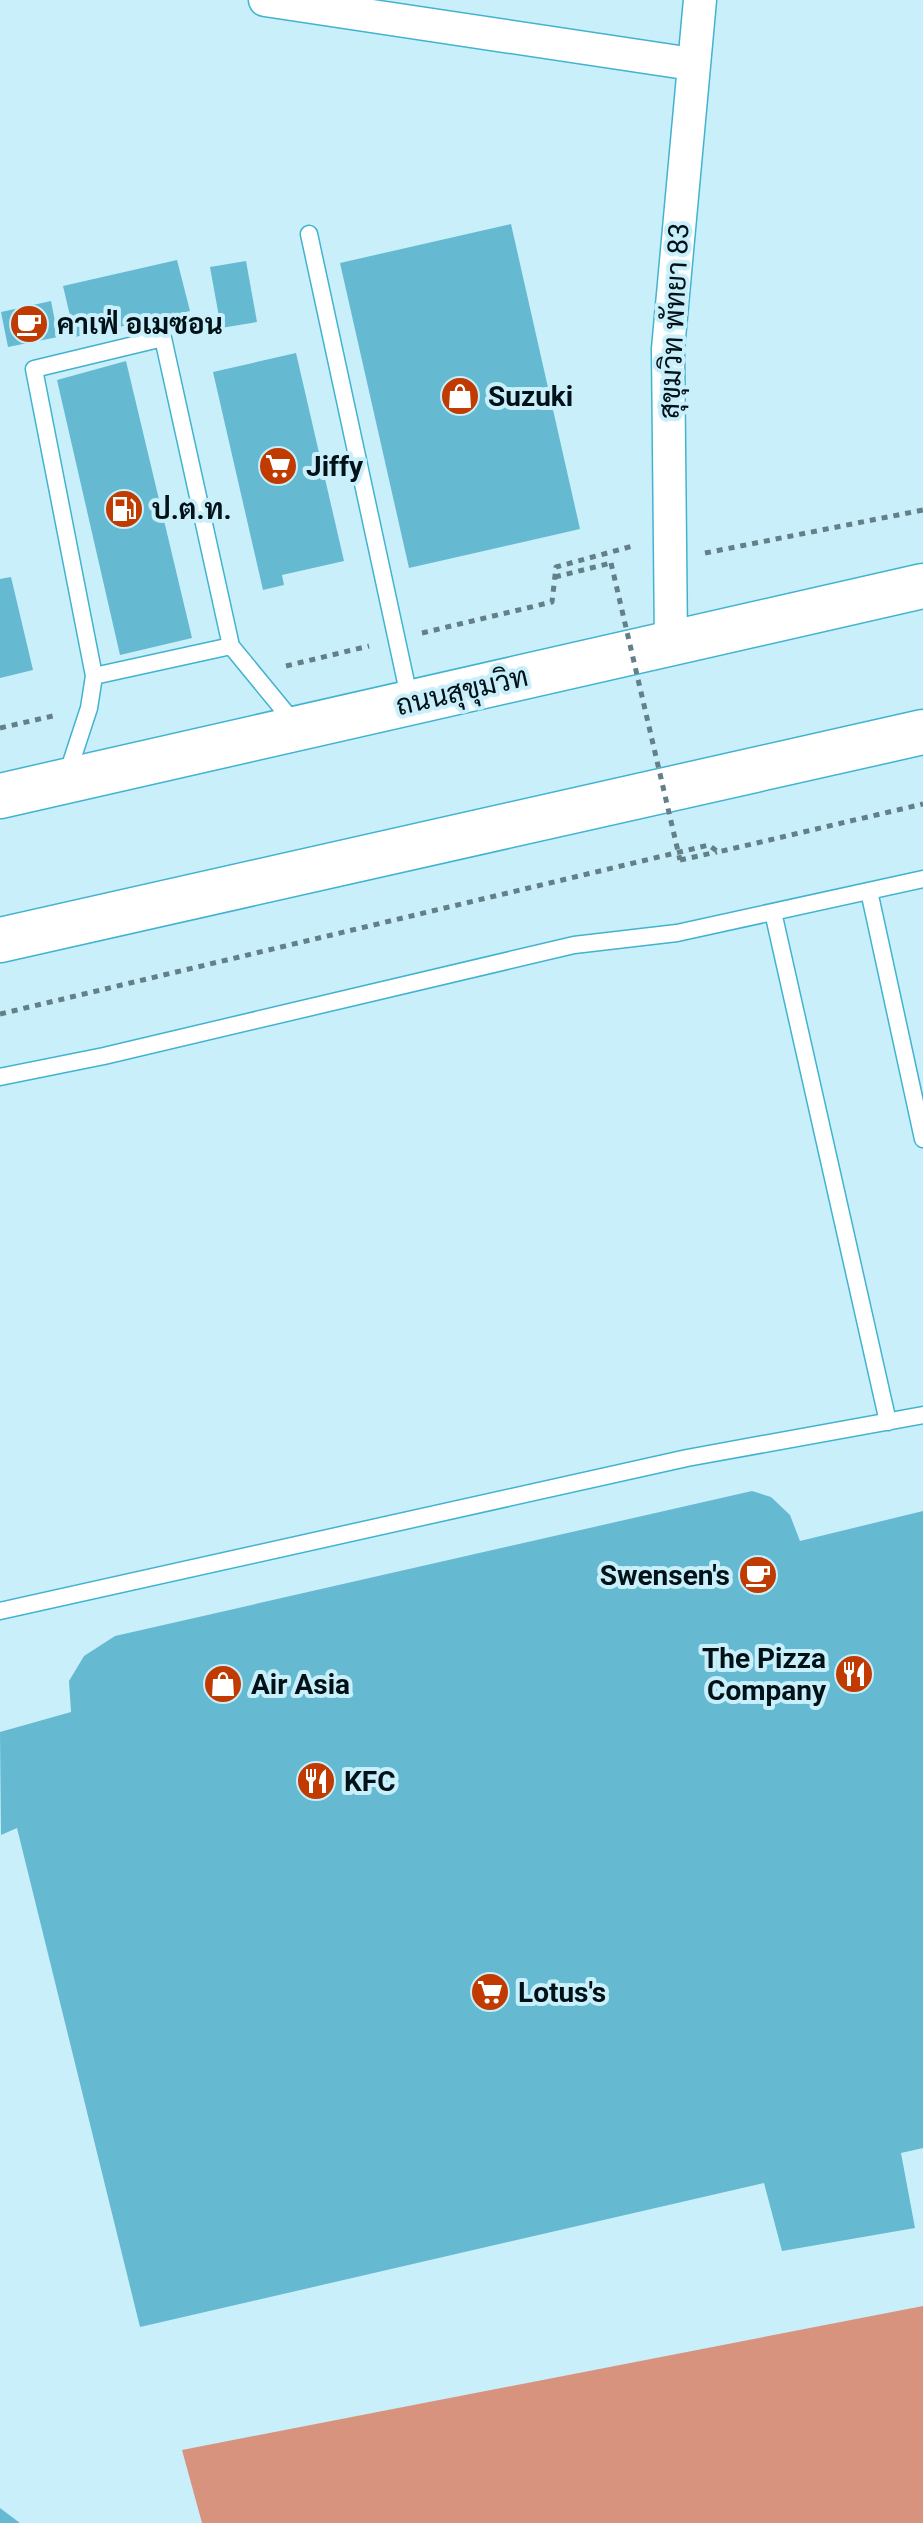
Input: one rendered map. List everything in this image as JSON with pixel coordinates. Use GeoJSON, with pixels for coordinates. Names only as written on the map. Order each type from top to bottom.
{"type":"FeatureCollection","features":[{"type":"Feature","properties":{"kind":"highway","name":"ถนนสุขุมวิท"},"geometry":{"type":"LineString","coordinates":[[0,796],[923,586]]}},
{"type":"Feature","properties":{"kind":"highway"},"geometry":{"type":"LineString","coordinates":[[0,940],[923,732]]}},
{"type":"Feature","properties":{"kind":"street"},"geometry":{"type":"LineString","coordinates":[[265,0],[692,64]]}},
{"type":"Feature","properties":{"kind":"street","name":"สุขุมวิท พัทยา 83"},"geometry":{"type":"LineString","coordinates":[[671,643],[668,349],[700,0]]}},
{"type":"Feature","properties":{"kind":"lane"},"geometry":{"type":"LineString","coordinates":[[309,234],[411,703]]}},
{"type":"Feature","properties":{"kind":"lane"},"geometry":{"type":"LineString","coordinates":[[65,782],[89,708],[94,676],[34,369],[163,338],[231,646],[298,728]]}},
{"type":"Feature","properties":{"kind":"lane"},"geometry":{"type":"LineString","coordinates":[[94,676],[231,646]]}},
{"type":"Feature","properties":{"kind":"lane"},"geometry":{"type":"LineString","coordinates":[[0,1077],[120,1053],[574,945],[677,933],[923,879]]}},
{"type":"Feature","properties":{"kind":"lane"},"geometry":{"type":"LineString","coordinates":[[869,891],[923,1139]]}},
{"type":"Feature","properties":{"kind":"lane"},"geometry":{"type":"LineString","coordinates":[[773,912],[888,1422]]}},
{"type":"Feature","properties":{"kind":"lane"},"geometry":{"type":"LineString","coordinates":[[0,1611],[687,1458],[923,1415]]}},
{"type":"Feature","properties":{"kind":"path"},"geometry":{"type":"LineString","coordinates":[[254,674],[552,602],[556,567],[692,531],[705,554],[923,510]]}},
{"type":"Feature","properties":{"kind":"path"},"geometry":{"type":"LineString","coordinates":[[555,577],[611,563],[680,860],[923,804]]}},
{"type":"Feature","properties":{"kind":"path"},"geometry":{"type":"LineString","coordinates":[[0,728],[89,708]]}},
{"type":"Feature","properties":{"kind":"path"},"geometry":{"type":"LineString","coordinates":[[0,1014],[709,845],[718,852]]}},
{"type":"Feature","properties":{"kind":"shaded area"},"geometry":{"type":"Polygon","coordinates":[[[923,2306],[923,2523],[202,2523],[182,2450],[923,2306]]]}},
{"type":"Feature","properties":{"kind":"building","name":"Suzuki"},"geometry":{"type":"Polygon","coordinates":[[[511,224],[580,529],[409,568],[340,263],[511,224]]]}},
{"type":"Feature","properties":{"kind":"building"},"geometry":{"type":"Polygon","coordinates":[[[177,260],[190,311],[75,337],[63,286],[177,260]]]}},
{"type":"Feature","properties":{"kind":"building"},"geometry":{"type":"Polygon","coordinates":[[[246,261],[257,322],[221,328],[210,267],[246,261]]]}},
{"type":"Feature","properties":{"kind":"building","name":"คาเฟ่ อเมซอน"},"geometry":{"type":"Polygon","coordinates":[[[51,301],[58,337],[8,347],[1,312],[51,301]]]}},
{"type":"Feature","properties":{"kind":"building","name":"Jiffy"},"geometry":{"type":"Polygon","coordinates":[[[296,353],[344,561],[282,575],[284,585],[263,590],[213,372],[296,353]]]}},
{"type":"Feature","properties":{"kind":"building","name":"ป.ต.ท."},"geometry":{"type":"Polygon","coordinates":[[[126,361],[192,638],[120,655],[57,380],[126,361]]]}},
{"type":"Feature","properties":{"kind":"building"},"geometry":{"type":"Polygon","coordinates":[[[11,577],[33,670],[0,678],[0,579],[11,577]]]}},
{"type":"Feature","properties":{"kind":"building","name":"Lotus's"},"geometry":{"type":"Polygon","coordinates":[[[752,1491],[771,1497],[790,1515],[800,1541],[923,1511],[923,2148],[901,2153],[915,2228],[782,2251],[764,2183],[140,2327],[17,1828],[1,1835],[0,1732],[71,1712],[69,1681],[84,1656],[115,1636],[752,1491]]]}},
{"type":"Feature","properties":{"kind":"building"},"geometry":{"type":"Polygon","coordinates":[[[0,2508],[20,2523],[0,2523],[0,2508]]]}},
{"type":"Feature","properties":{"kind":"place","name":"คาเฟ่ อเมซอน"},"geometry":{"type":"Point","coordinates":[29,324]}},
{"type":"Feature","properties":{"kind":"place","name":"Suzuki"},"geometry":{"type":"Point","coordinates":[460,396]}},
{"type":"Feature","properties":{"kind":"place","name":"Jiffy"},"geometry":{"type":"Point","coordinates":[278,466]}},
{"type":"Feature","properties":{"kind":"place","name":"ป.ต.ท."},"geometry":{"type":"Point","coordinates":[124,509]}},
{"type":"Feature","properties":{"kind":"place","name":"Swensen's"},"geometry":{"type":"Point","coordinates":[758,1575]}},
{"type":"Feature","properties":{"kind":"place","name":"The Pizza Company"},"geometry":{"type":"Point","coordinates":[854,1674]}},
{"type":"Feature","properties":{"kind":"place","name":"Air Asia"},"geometry":{"type":"Point","coordinates":[223,1684]}},
{"type":"Feature","properties":{"kind":"place","name":"KFC"},"geometry":{"type":"Point","coordinates":[316,1781]}},
{"type":"Feature","properties":{"kind":"place","name":"Lotus's"},"geometry":{"type":"Point","coordinates":[490,1992]}}]}
